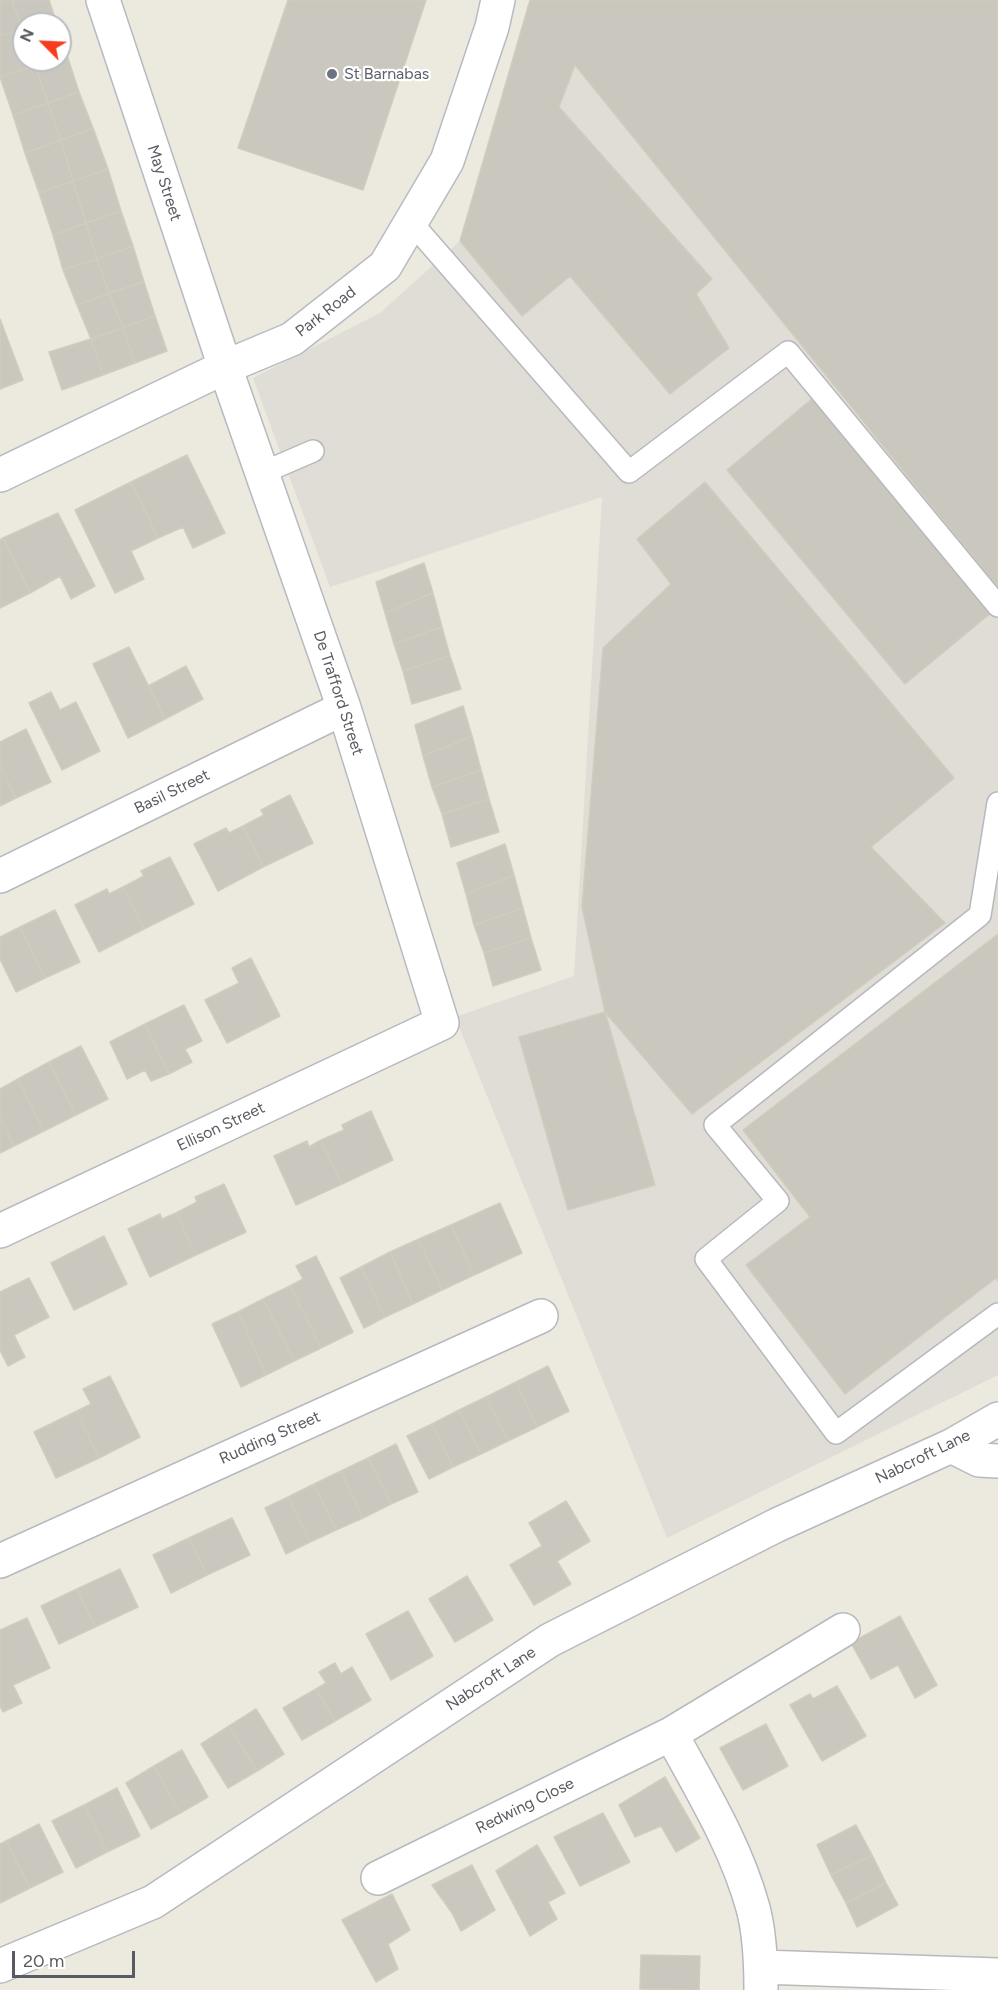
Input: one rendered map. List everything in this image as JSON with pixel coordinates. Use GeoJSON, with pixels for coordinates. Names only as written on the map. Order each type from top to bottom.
{"type":"FeatureCollection","features":[{"type":"Feature","properties":{"kind":"street","name":"May Street"},"geometry":{"type":"LineString","coordinates":[[103,0],[225,366]]}},
{"type":"Feature","properties":{"kind":"street","name":"Park Road"},"geometry":{"type":"LineString","coordinates":[[0,475],[225,366],[292,339],[385,266],[447,161],[492,27],[498,0]]}},
{"type":"Feature","properties":{"kind":"street","name":"De Trafford Street"},"geometry":{"type":"LineString","coordinates":[[225,366],[344,708],[442,1023]]}},
{"type":"Feature","properties":{"kind":"street","name":"Basil Street"},"geometry":{"type":"LineString","coordinates":[[0,876],[344,708]]}},
{"type":"Feature","properties":{"kind":"street","name":"Ellison Street"},"geometry":{"type":"LineString","coordinates":[[0,1231],[442,1023]]}},
{"type":"Feature","properties":{"kind":"street","name":"Rudding Street"},"geometry":{"type":"LineString","coordinates":[[0,1561],[541,1316]]}},
{"type":"Feature","properties":{"kind":"street","name":"Nabcroft Lane"},"geometry":{"type":"LineString","coordinates":[[0,1966],[153,1902],[550,1640],[777,1525],[951,1446],[998,1419]]}},
{"type":"Feature","properties":{"kind":"street"},"geometry":{"type":"LineString","coordinates":[[951,1446],[979,1460],[998,1461]]}},
{"type":"Feature","properties":{"kind":"street","name":"Redwing Close"},"geometry":{"type":"LineString","coordinates":[[378,1878],[671,1734],[843,1630]]}},
{"type":"Feature","properties":{"kind":"street"},"geometry":{"type":"LineString","coordinates":[[671,1734],[725,1833],[753,1909],[761,1979],[998,1975]]}},
{"type":"Feature","properties":{"kind":"lane"},"geometry":{"type":"LineString","coordinates":[[411,222],[629,472],[788,352],[998,606]]}},
{"type":"Feature","properties":{"kind":"lane"},"geometry":{"type":"LineString","coordinates":[[262,473],[313,451]]}},
{"type":"Feature","properties":{"kind":"lane"},"geometry":{"type":"LineString","coordinates":[[998,803],[980,915],[715,1125],[778,1201],[706,1259],[836,1433],[998,1314]]}},
{"type":"Feature","properties":{"kind":"shaded area"},"geometry":{"type":"Polygon","coordinates":[[[530,0],[998,0],[998,1375],[667,1538],[455,1017],[574,976],[602,497],[330,587],[253,378],[380,313],[460,241],[530,0]]]}},
{"type":"Feature","properties":{"kind":"building"},"geometry":{"type":"Polygon","coordinates":[[[0,0],[12,0],[16,12],[12,12],[12,32],[0,36],[0,0]]]}},
{"type":"Feature","properties":{"kind":"building"},"geometry":{"type":"Polygon","coordinates":[[[12,0],[49,0],[53,12],[16,12],[12,0]]]}},
{"type":"Feature","properties":{"kind":"building","name":"St Barnabas"},"geometry":{"type":"Polygon","coordinates":[[[288,0],[426,0],[363,190],[238,148],[288,0]]]}},
{"type":"Feature","properties":{"kind":"building"},"geometry":{"type":"Polygon","coordinates":[[[530,0],[998,0],[998,588],[575,65],[559,107],[712,279],[696,294],[729,348],[670,394],[570,276],[522,316],[460,241],[530,0]]]}},
{"type":"Feature","properties":{"kind":"building"},"geometry":{"type":"Polygon","coordinates":[[[12,32],[12,72],[15,72],[0,77],[0,36],[12,32]]]}},
{"type":"Feature","properties":{"kind":"building"},"geometry":{"type":"Polygon","coordinates":[[[72,70],[79,92],[48,103],[37,72],[72,70]]]}},
{"type":"Feature","properties":{"kind":"building"},"geometry":{"type":"Polygon","coordinates":[[[15,72],[37,72],[48,103],[13,115],[0,77],[15,72]]]}},
{"type":"Feature","properties":{"kind":"building"},"geometry":{"type":"Polygon","coordinates":[[[79,92],[93,128],[61,140],[48,103],[79,92]]]}},
{"type":"Feature","properties":{"kind":"building"},"geometry":{"type":"Polygon","coordinates":[[[48,103],[61,140],[25,153],[13,115],[48,103]]]}},
{"type":"Feature","properties":{"kind":"building"},"geometry":{"type":"Polygon","coordinates":[[[93,128],[108,169],[73,181],[61,140],[93,128]]]}},
{"type":"Feature","properties":{"kind":"building"},"geometry":{"type":"Polygon","coordinates":[[[61,140],[73,181],[39,193],[25,153],[61,140]]]}},
{"type":"Feature","properties":{"kind":"building"},"geometry":{"type":"Polygon","coordinates":[[[108,169],[121,211],[86,223],[73,181],[108,169]]]}},
{"type":"Feature","properties":{"kind":"building"},"geometry":{"type":"Polygon","coordinates":[[[73,181],[86,223],[53,235],[39,193],[73,181]]]}},
{"type":"Feature","properties":{"kind":"building"},"geometry":{"type":"Polygon","coordinates":[[[121,211],[133,246],[97,259],[86,223],[121,211]]]}},
{"type":"Feature","properties":{"kind":"building"},"geometry":{"type":"Polygon","coordinates":[[[86,223],[97,259],[63,270],[53,235],[86,223]]]}},
{"type":"Feature","properties":{"kind":"building"},"geometry":{"type":"Polygon","coordinates":[[[133,246],[144,282],[109,293],[97,259],[133,246]]]}},
{"type":"Feature","properties":{"kind":"building"},"geometry":{"type":"Polygon","coordinates":[[[97,259],[109,293],[77,305],[63,270],[97,259]]]}},
{"type":"Feature","properties":{"kind":"building"},"geometry":{"type":"Polygon","coordinates":[[[144,282],[155,316],[123,328],[109,293],[144,282]]]}},
{"type":"Feature","properties":{"kind":"building"},"geometry":{"type":"Polygon","coordinates":[[[109,293],[123,328],[91,339],[77,305],[109,293]]]}},
{"type":"Feature","properties":{"kind":"building"},"geometry":{"type":"Polygon","coordinates":[[[155,316],[167,351],[135,363],[123,328],[155,316]]]}},
{"type":"Feature","properties":{"kind":"building"},"geometry":{"type":"Polygon","coordinates":[[[0,319],[23,380],[0,389],[0,319]]]}},
{"type":"Feature","properties":{"kind":"building"},"geometry":{"type":"Polygon","coordinates":[[[123,328],[135,363],[103,375],[91,339],[123,328]]]}},
{"type":"Feature","properties":{"kind":"building"},"geometry":{"type":"Polygon","coordinates":[[[91,339],[103,375],[62,390],[49,352],[91,339]]]}},
{"type":"Feature","properties":{"kind":"building"},"geometry":{"type":"Polygon","coordinates":[[[813,398],[992,612],[905,684],[727,470],[813,398]]]}},
{"type":"Feature","properties":{"kind":"building"},"geometry":{"type":"Polygon","coordinates":[[[187,455],[225,533],[193,548],[183,527],[158,538],[131,482],[187,455]]]}},
{"type":"Feature","properties":{"kind":"building"},"geometry":{"type":"Polygon","coordinates":[[[131,482],[158,538],[131,551],[144,579],[115,593],[75,510],[131,482]]]}},
{"type":"Feature","properties":{"kind":"building"},"geometry":{"type":"Polygon","coordinates":[[[705,482],[954,778],[871,847],[945,923],[692,1114],[605,1012],[582,907],[603,648],[671,584],[637,539],[705,482]]]}},
{"type":"Feature","properties":{"kind":"building"},"geometry":{"type":"Polygon","coordinates":[[[58,513],[95,586],[71,599],[60,576],[30,593],[3,538],[58,513]]]}},
{"type":"Feature","properties":{"kind":"building"},"geometry":{"type":"Polygon","coordinates":[[[3,538],[30,593],[0,608],[0,540],[3,538]]]}},
{"type":"Feature","properties":{"kind":"building"},"geometry":{"type":"Polygon","coordinates":[[[424,563],[433,593],[385,613],[376,582],[424,563]]]}},
{"type":"Feature","properties":{"kind":"building"},"geometry":{"type":"Polygon","coordinates":[[[433,593],[442,627],[394,644],[385,613],[433,593]]]}},
{"type":"Feature","properties":{"kind":"building"},"geometry":{"type":"Polygon","coordinates":[[[442,627],[450,656],[403,671],[394,644],[442,627]]]}},
{"type":"Feature","properties":{"kind":"building"},"geometry":{"type":"Polygon","coordinates":[[[129,647],[165,719],[128,738],[93,664],[129,647]]]}},
{"type":"Feature","properties":{"kind":"building"},"geometry":{"type":"Polygon","coordinates":[[[450,656],[461,689],[412,704],[403,671],[450,656]]]}},
{"type":"Feature","properties":{"kind":"building"},"geometry":{"type":"Polygon","coordinates":[[[186,666],[203,699],[165,719],[148,686],[186,666]]]}},
{"type":"Feature","properties":{"kind":"building"},"geometry":{"type":"Polygon","coordinates":[[[51,692],[60,710],[76,702],[100,751],[62,770],[29,703],[51,692]]]}},
{"type":"Feature","properties":{"kind":"building"},"geometry":{"type":"Polygon","coordinates":[[[463,706],[472,736],[423,756],[415,725],[463,706]]]}},
{"type":"Feature","properties":{"kind":"building"},"geometry":{"type":"Polygon","coordinates":[[[26,729],[51,782],[16,798],[0,765],[0,742],[26,729]]]}},
{"type":"Feature","properties":{"kind":"building"},"geometry":{"type":"Polygon","coordinates":[[[472,736],[481,770],[432,787],[423,756],[472,736]]]}},
{"type":"Feature","properties":{"kind":"building"},"geometry":{"type":"Polygon","coordinates":[[[0,765],[16,798],[0,806],[0,765]]]}},
{"type":"Feature","properties":{"kind":"building"},"geometry":{"type":"Polygon","coordinates":[[[481,770],[489,799],[442,814],[432,787],[481,770]]]}},
{"type":"Feature","properties":{"kind":"building"},"geometry":{"type":"Polygon","coordinates":[[[290,795],[313,843],[263,867],[243,826],[264,815],[261,810],[290,795]]]}},
{"type":"Feature","properties":{"kind":"building"},"geometry":{"type":"Polygon","coordinates":[[[489,799],[499,832],[451,847],[442,814],[489,799]]]}},
{"type":"Feature","properties":{"kind":"building"},"geometry":{"type":"Polygon","coordinates":[[[243,826],[263,867],[218,891],[194,844],[226,828],[229,833],[243,826]]]}},
{"type":"Feature","properties":{"kind":"building"},"geometry":{"type":"Polygon","coordinates":[[[505,844],[514,875],[466,894],[457,863],[505,844]]]}},
{"type":"Feature","properties":{"kind":"building"},"geometry":{"type":"Polygon","coordinates":[[[170,857],[194,904],[144,929],[123,887],[144,876],[141,871],[170,857]]]}},
{"type":"Feature","properties":{"kind":"building"},"geometry":{"type":"Polygon","coordinates":[[[514,875],[523,908],[474,925],[466,894],[514,875]]]}},
{"type":"Feature","properties":{"kind":"building"},"geometry":{"type":"Polygon","coordinates":[[[123,887],[144,929],[99,952],[75,905],[107,889],[109,894],[123,887]]]}},
{"type":"Feature","properties":{"kind":"building"},"geometry":{"type":"Polygon","coordinates":[[[523,908],[531,938],[484,953],[474,925],[523,908]]]}},
{"type":"Feature","properties":{"kind":"building"},"geometry":{"type":"Polygon","coordinates":[[[55,910],[80,962],[45,978],[20,927],[55,910]]]}},
{"type":"Feature","properties":{"kind":"building"},"geometry":{"type":"Polygon","coordinates":[[[20,927],[45,978],[16,992],[0,959],[0,937],[20,927]]]}},
{"type":"Feature","properties":{"kind":"building"},"geometry":{"type":"Polygon","coordinates":[[[998,934],[998,1281],[996,1278],[845,1394],[746,1265],[810,1217],[743,1130],[998,934]]]}},
{"type":"Feature","properties":{"kind":"building"},"geometry":{"type":"Polygon","coordinates":[[[531,938],[541,970],[493,986],[484,953],[531,938]]]}},
{"type":"Feature","properties":{"kind":"building"},"geometry":{"type":"Polygon","coordinates":[[[251,958],[280,1016],[227,1043],[205,1000],[239,983],[232,968],[251,958]]]}},
{"type":"Feature","properties":{"kind":"building"},"geometry":{"type":"Polygon","coordinates":[[[184,1005],[202,1041],[185,1049],[192,1062],[169,1074],[145,1024],[184,1005]]]}},
{"type":"Feature","properties":{"kind":"building"},"geometry":{"type":"Polygon","coordinates":[[[605,1012],[655,1185],[568,1210],[519,1037],[605,1012]]]}},
{"type":"Feature","properties":{"kind":"building"},"geometry":{"type":"Polygon","coordinates":[[[145,1024],[169,1074],[151,1081],[145,1070],[127,1079],[110,1042],[145,1024]]]}},
{"type":"Feature","properties":{"kind":"building"},"geometry":{"type":"Polygon","coordinates":[[[81,1046],[108,1099],[76,1115],[49,1062],[81,1046]]]}},
{"type":"Feature","properties":{"kind":"building"},"geometry":{"type":"Polygon","coordinates":[[[49,1062],[76,1115],[44,1131],[18,1079],[49,1062]]]}},
{"type":"Feature","properties":{"kind":"building"},"geometry":{"type":"Polygon","coordinates":[[[18,1079],[44,1131],[14,1146],[0,1117],[0,1089],[18,1079]]]}},
{"type":"Feature","properties":{"kind":"building"},"geometry":{"type":"Polygon","coordinates":[[[371,1111],[393,1160],[342,1184],[321,1140],[344,1130],[342,1125],[371,1111]]]}},
{"type":"Feature","properties":{"kind":"building"},"geometry":{"type":"Polygon","coordinates":[[[0,1117],[14,1146],[0,1153],[0,1117]]]}},
{"type":"Feature","properties":{"kind":"building"},"geometry":{"type":"Polygon","coordinates":[[[321,1140],[342,1184],[296,1205],[274,1156],[307,1141],[309,1147],[321,1140]]]}},
{"type":"Feature","properties":{"kind":"building"},"geometry":{"type":"Polygon","coordinates":[[[224,1184],[246,1232],[196,1255],[176,1213],[197,1202],[195,1197],[224,1184]]]}},
{"type":"Feature","properties":{"kind":"building"},"geometry":{"type":"Polygon","coordinates":[[[500,1203],[522,1253],[474,1275],[451,1225],[500,1203]]]}},
{"type":"Feature","properties":{"kind":"building"},"geometry":{"type":"Polygon","coordinates":[[[176,1213],[196,1255],[150,1277],[128,1229],[160,1214],[162,1219],[176,1213]]]}},
{"type":"Feature","properties":{"kind":"building"},"geometry":{"type":"Polygon","coordinates":[[[451,1225],[474,1275],[442,1290],[419,1239],[451,1225]]]}},
{"type":"Feature","properties":{"kind":"building"},"geometry":{"type":"Polygon","coordinates":[[[104,1236],[127,1284],[74,1310],[51,1263],[104,1236]]]}},
{"type":"Feature","properties":{"kind":"building"},"geometry":{"type":"Polygon","coordinates":[[[419,1239],[442,1290],[413,1304],[390,1252],[419,1239]]]}},
{"type":"Feature","properties":{"kind":"building"},"geometry":{"type":"Polygon","coordinates":[[[390,1252],[413,1304],[385,1317],[361,1267],[390,1252]]]}},
{"type":"Feature","properties":{"kind":"building"},"geometry":{"type":"Polygon","coordinates":[[[316,1256],[353,1332],[321,1348],[290,1286],[303,1279],[296,1266],[316,1256]]]}},
{"type":"Feature","properties":{"kind":"building"},"geometry":{"type":"Polygon","coordinates":[[[361,1267],[385,1317],[364,1328],[340,1278],[361,1267]]]}},
{"type":"Feature","properties":{"kind":"building"},"geometry":{"type":"Polygon","coordinates":[[[29,1278],[49,1317],[14,1335],[25,1357],[8,1366],[0,1350],[0,1292],[29,1278]]]}},
{"type":"Feature","properties":{"kind":"building"},"geometry":{"type":"Polygon","coordinates":[[[290,1286],[321,1348],[294,1361],[263,1299],[290,1286]]]}},
{"type":"Feature","properties":{"kind":"building"},"geometry":{"type":"Polygon","coordinates":[[[263,1299],[294,1361],[266,1375],[238,1312],[263,1299]]]}},
{"type":"Feature","properties":{"kind":"building"},"geometry":{"type":"Polygon","coordinates":[[[238,1312],[266,1375],[241,1387],[212,1324],[238,1312]]]}},
{"type":"Feature","properties":{"kind":"building"},"geometry":{"type":"Polygon","coordinates":[[[548,1366],[569,1411],[537,1427],[516,1382],[548,1366]]]}},
{"type":"Feature","properties":{"kind":"building"},"geometry":{"type":"Polygon","coordinates":[[[110,1376],[140,1437],[99,1458],[77,1411],[91,1404],[83,1389],[110,1376]]]}},
{"type":"Feature","properties":{"kind":"building"},"geometry":{"type":"Polygon","coordinates":[[[516,1382],[537,1427],[508,1441],[486,1397],[516,1382]]]}},
{"type":"Feature","properties":{"kind":"building"},"geometry":{"type":"Polygon","coordinates":[[[486,1397],[508,1441],[481,1454],[459,1410],[486,1397]]]}},
{"type":"Feature","properties":{"kind":"building"},"geometry":{"type":"Polygon","coordinates":[[[459,1410],[481,1454],[453,1467],[432,1424],[459,1410]]]}},
{"type":"Feature","properties":{"kind":"building"},"geometry":{"type":"Polygon","coordinates":[[[77,1411],[99,1458],[56,1478],[34,1432],[77,1411]]]}},
{"type":"Feature","properties":{"kind":"building"},"geometry":{"type":"Polygon","coordinates":[[[432,1424],[453,1467],[429,1479],[407,1436],[432,1424]]]}},
{"type":"Feature","properties":{"kind":"building"},"geometry":{"type":"Polygon","coordinates":[[[396,1444],[418,1492],[391,1504],[368,1458],[396,1444]]]}},
{"type":"Feature","properties":{"kind":"building"},"geometry":{"type":"Polygon","coordinates":[[[368,1458],[391,1504],[363,1518],[341,1471],[368,1458]]]}},
{"type":"Feature","properties":{"kind":"building"},"geometry":{"type":"Polygon","coordinates":[[[341,1471],[363,1518],[336,1530],[314,1484],[341,1471]]]}},
{"type":"Feature","properties":{"kind":"building"},"geometry":{"type":"Polygon","coordinates":[[[314,1484],[336,1530],[310,1542],[288,1497],[314,1484]]]}},
{"type":"Feature","properties":{"kind":"building"},"geometry":{"type":"Polygon","coordinates":[[[288,1497],[310,1542],[286,1554],[265,1508],[288,1497]]]}},
{"type":"Feature","properties":{"kind":"building"},"geometry":{"type":"Polygon","coordinates":[[[566,1501],[590,1541],[557,1561],[571,1584],[534,1605],[510,1565],[542,1546],[529,1523],[566,1501]]]}},
{"type":"Feature","properties":{"kind":"building"},"geometry":{"type":"Polygon","coordinates":[[[232,1518],[250,1555],[207,1575],[189,1538],[232,1518]]]}},
{"type":"Feature","properties":{"kind":"building"},"geometry":{"type":"Polygon","coordinates":[[[189,1538],[207,1575],[171,1593],[153,1555],[189,1538]]]}},
{"type":"Feature","properties":{"kind":"building"},"geometry":{"type":"Polygon","coordinates":[[[120,1569],[138,1607],[95,1627],[77,1589],[120,1569]]]}},
{"type":"Feature","properties":{"kind":"building"},"geometry":{"type":"Polygon","coordinates":[[[467,1576],[493,1620],[455,1642],[429,1599],[467,1576]]]}},
{"type":"Feature","properties":{"kind":"building"},"geometry":{"type":"Polygon","coordinates":[[[77,1589],[95,1627],[59,1644],[41,1606],[77,1589]]]}},
{"type":"Feature","properties":{"kind":"building"},"geometry":{"type":"Polygon","coordinates":[[[408,1611],[433,1656],[391,1680],[366,1634],[408,1611]]]}},
{"type":"Feature","properties":{"kind":"building"},"geometry":{"type":"Polygon","coordinates":[[[900,1616],[937,1685],[915,1698],[898,1665],[871,1679],[851,1643],[900,1616]]]}},
{"type":"Feature","properties":{"kind":"building"},"geometry":{"type":"Polygon","coordinates":[[[27,1618],[50,1668],[13,1685],[22,1703],[3,1712],[0,1706],[0,1630],[27,1618]]]}},
{"type":"Feature","properties":{"kind":"building"},"geometry":{"type":"Polygon","coordinates":[[[335,1663],[341,1674],[352,1667],[371,1700],[335,1721],[316,1689],[326,1683],[319,1672],[335,1663]]]}},
{"type":"Feature","properties":{"kind":"building"},"geometry":{"type":"Polygon","coordinates":[[[837,1686],[866,1736],[822,1761],[790,1705],[810,1694],[813,1699],[837,1686]]]}},
{"type":"Feature","properties":{"kind":"building"},"geometry":{"type":"Polygon","coordinates":[[[316,1689],[335,1721],[302,1740],[283,1708],[316,1689]]]}},
{"type":"Feature","properties":{"kind":"building"},"geometry":{"type":"Polygon","coordinates":[[[256,1709],[284,1754],[257,1771],[229,1726],[256,1709]]]}},
{"type":"Feature","properties":{"kind":"building"},"geometry":{"type":"Polygon","coordinates":[[[766,1724],[788,1766],[743,1790],[720,1748],[766,1724]]]}},
{"type":"Feature","properties":{"kind":"building"},"geometry":{"type":"Polygon","coordinates":[[[229,1726],[257,1771],[228,1788],[201,1744],[229,1726]]]}},
{"type":"Feature","properties":{"kind":"building"},"geometry":{"type":"Polygon","coordinates":[[[182,1750],[208,1797],[180,1813],[154,1766],[182,1750]]]}},
{"type":"Feature","properties":{"kind":"building"},"geometry":{"type":"Polygon","coordinates":[[[154,1766],[180,1813],[151,1829],[126,1783],[154,1766]]]}},
{"type":"Feature","properties":{"kind":"building"},"geometry":{"type":"Polygon","coordinates":[[[665,1777],[700,1838],[676,1852],[661,1826],[635,1837],[619,1805],[665,1777]]]}},
{"type":"Feature","properties":{"kind":"building"},"geometry":{"type":"Polygon","coordinates":[[[117,1788],[140,1836],[107,1852],[84,1805],[117,1788]]]}},
{"type":"Feature","properties":{"kind":"building"},"geometry":{"type":"Polygon","coordinates":[[[84,1805],[107,1852],[76,1868],[52,1821],[84,1805]]]}},
{"type":"Feature","properties":{"kind":"building"},"geometry":{"type":"Polygon","coordinates":[[[603,1813],[630,1862],[580,1886],[554,1837],[603,1813]]]}},
{"type":"Feature","properties":{"kind":"building"},"geometry":{"type":"Polygon","coordinates":[[[39,1824],[63,1872],[30,1888],[6,1841],[39,1824]]]}},
{"type":"Feature","properties":{"kind":"building"},"geometry":{"type":"Polygon","coordinates":[[[856,1825],[872,1855],[831,1875],[817,1845],[856,1825]]]}},
{"type":"Feature","properties":{"kind":"building"},"geometry":{"type":"Polygon","coordinates":[[[6,1841],[30,1888],[0,1903],[0,1844],[6,1841]]]}},
{"type":"Feature","properties":{"kind":"building"},"geometry":{"type":"Polygon","coordinates":[[[537,1845],[565,1893],[548,1902],[557,1919],[530,1936],[496,1871],[537,1845]]]}},
{"type":"Feature","properties":{"kind":"building"},"geometry":{"type":"Polygon","coordinates":[[[872,1855],[886,1883],[846,1903],[831,1875],[872,1855]]]}},
{"type":"Feature","properties":{"kind":"building"},"geometry":{"type":"Polygon","coordinates":[[[472,1865],[495,1910],[461,1931],[452,1913],[432,1885],[472,1865]]]}},
{"type":"Feature","properties":{"kind":"building"},"geometry":{"type":"Polygon","coordinates":[[[886,1883],[898,1905],[857,1927],[846,1903],[886,1883]]]}},
{"type":"Feature","properties":{"kind":"building"},"geometry":{"type":"Polygon","coordinates":[[[392,1894],[410,1930],[388,1944],[398,1969],[376,1982],[342,1920],[392,1894]]]}},
{"type":"Feature","properties":{"kind":"building"},"geometry":{"type":"Polygon","coordinates":[[[641,1955],[700,1956],[699,1990],[640,1989],[641,1955]]]}},
{"type":"Feature","properties":{"kind":"place","name":"St Barnabas"},"geometry":{"type":"Point","coordinates":[332,74]}}]}
